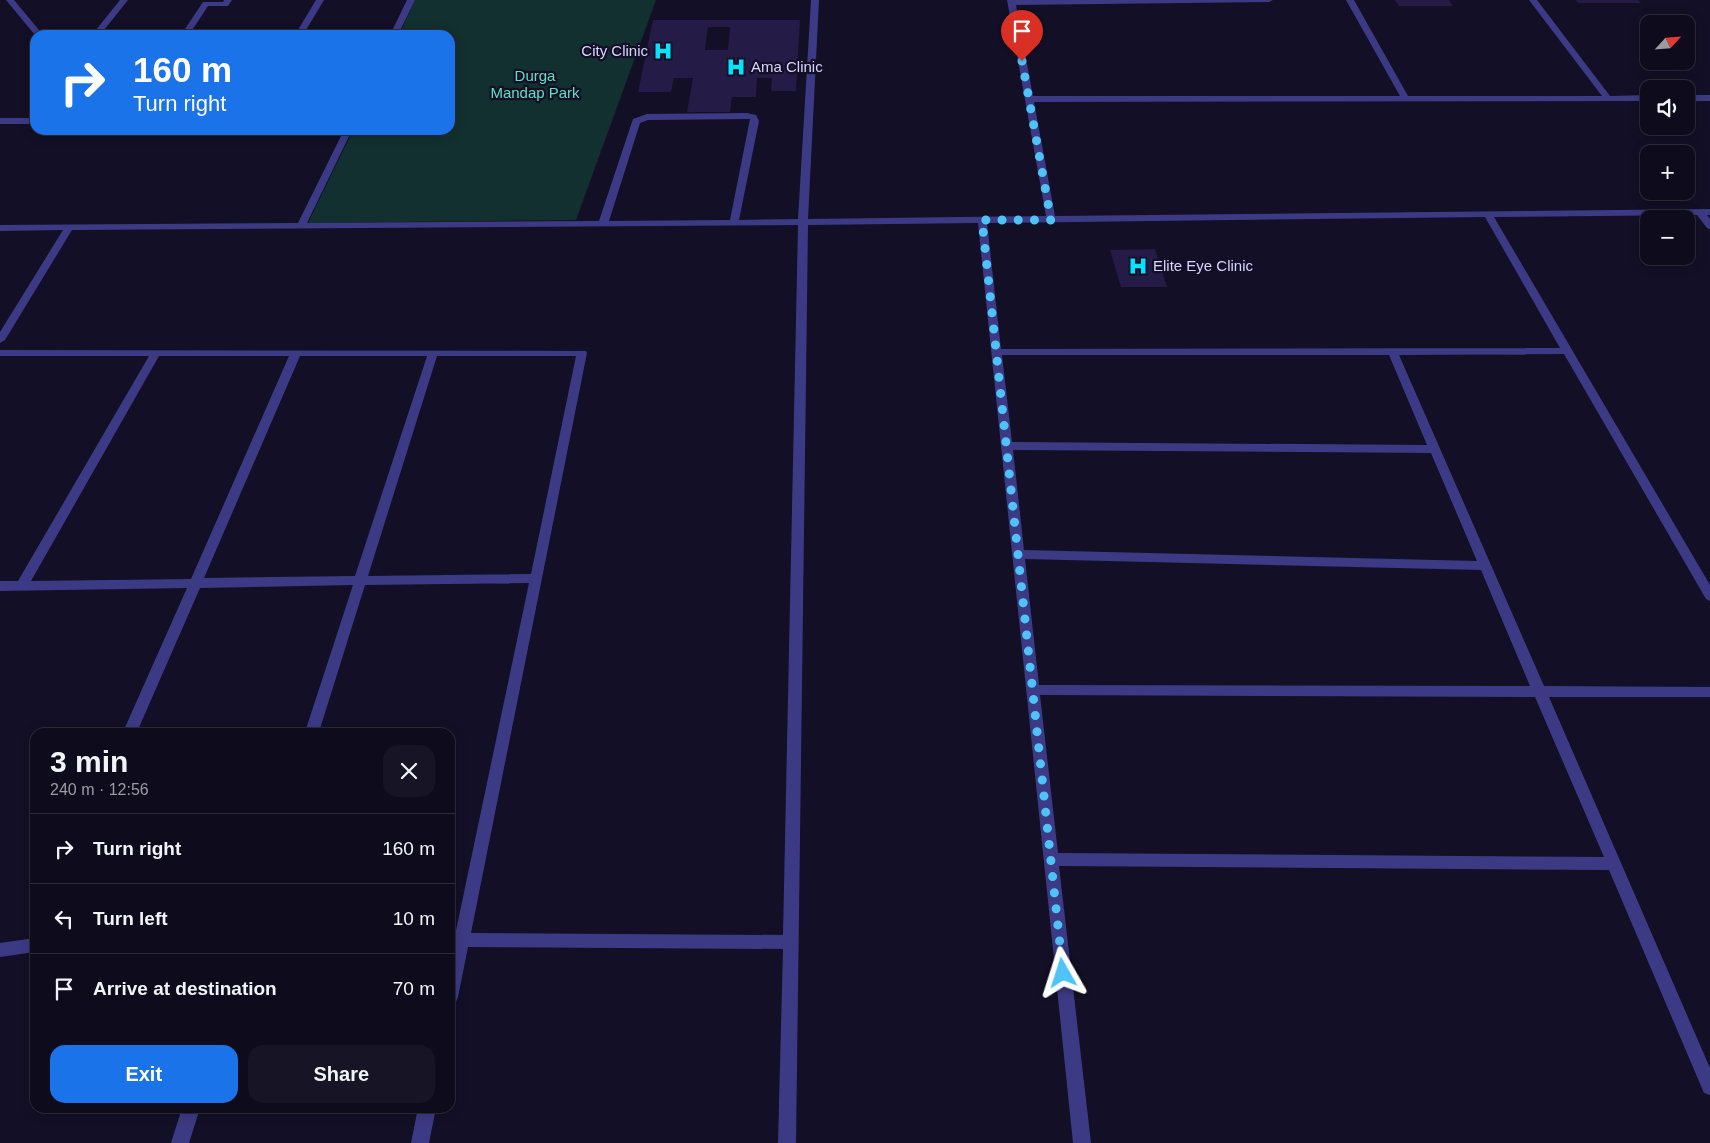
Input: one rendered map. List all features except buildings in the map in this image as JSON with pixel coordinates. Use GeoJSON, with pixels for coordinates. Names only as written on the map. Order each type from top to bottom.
{"type":"FeatureCollection","features":[{"type":"Feature","properties":{"kind":"street"},"geometry":{"type":"LineString","coordinates":[[10,0],[35,30]]}},
{"type":"Feature","properties":{"kind":"street"},"geometry":{"type":"LineString","coordinates":[[100,30],[124,0]]}},
{"type":"Feature","properties":{"kind":"street"},"geometry":{"type":"LineString","coordinates":[[188,30],[206,4],[225,4],[228,0]]}},
{"type":"Feature","properties":{"kind":"street"},"geometry":{"type":"LineString","coordinates":[[302,30],[320,0]]}},
{"type":"Feature","properties":{"kind":"street"},"geometry":{"type":"LineString","coordinates":[[396,30],[411,0]]}},
{"type":"Feature","properties":{"kind":"street"},"geometry":{"type":"LineString","coordinates":[[787,1143],[803,222],[814,0]]}},
{"type":"Feature","properties":{"kind":"street"},"geometry":{"type":"LineString","coordinates":[[1051,220],[1012,1],[1269,0]]}},
{"type":"Feature","properties":{"kind":"street"},"geometry":{"type":"LineString","coordinates":[[1350,0],[1405,98]]}},
{"type":"Feature","properties":{"kind":"street"},"geometry":{"type":"LineString","coordinates":[[1534,0],[1608,98]]}},
{"type":"Feature","properties":{"kind":"street"},"geometry":{"type":"LineString","coordinates":[[1029,99],[1640,98]]}},
{"type":"Feature","properties":{"kind":"street"},"geometry":{"type":"LineString","coordinates":[[1695,98],[1710,98]]}},
{"type":"Feature","properties":{"kind":"street"},"geometry":{"type":"LineString","coordinates":[[603,224],[636,121],[647,117],[748,116],[755,121],[734,223]]}},
{"type":"Feature","properties":{"kind":"street"},"geometry":{"type":"LineString","coordinates":[[0,121],[30,121]]}},
{"type":"Feature","properties":{"kind":"street"},"geometry":{"type":"LineString","coordinates":[[301,226],[346,135]]}},
{"type":"Feature","properties":{"kind":"street"},"geometry":{"type":"LineString","coordinates":[[0,228],[734,223],[1705,212],[1710,226]]}},
{"type":"Feature","properties":{"kind":"street"},"geometry":{"type":"LineString","coordinates":[[1488,214],[1710,596]]}},
{"type":"Feature","properties":{"kind":"street"},"geometry":{"type":"LineString","coordinates":[[982,220],[1082,1143]]}},
{"type":"Feature","properties":{"kind":"street"},"geometry":{"type":"LineString","coordinates":[[0,340],[69,228]]}},
{"type":"Feature","properties":{"kind":"street"},"geometry":{"type":"LineString","coordinates":[[995,352],[1567,351]]}},
{"type":"Feature","properties":{"kind":"street"},"geometry":{"type":"LineString","coordinates":[[1393,352],[1710,1087]]}},
{"type":"Feature","properties":{"kind":"street"},"geometry":{"type":"LineString","coordinates":[[0,353],[582,353],[455,973]]}},
{"type":"Feature","properties":{"kind":"street"},"geometry":{"type":"LineString","coordinates":[[22,586],[156,353]]}},
{"type":"Feature","properties":{"kind":"street"},"geometry":{"type":"LineString","coordinates":[[132,728],[296,353]]}},
{"type":"Feature","properties":{"kind":"street"},"geometry":{"type":"LineString","coordinates":[[313,728],[433,353]]}},
{"type":"Feature","properties":{"kind":"street"},"geometry":{"type":"LineString","coordinates":[[1006,446],[1435,450]]}},
{"type":"Feature","properties":{"kind":"street"},"geometry":{"type":"LineString","coordinates":[[1017,554],[1485,566]]}},
{"type":"Feature","properties":{"kind":"street"},"geometry":{"type":"LineString","coordinates":[[0,586],[536,578]]}},
{"type":"Feature","properties":{"kind":"street"},"geometry":{"type":"LineString","coordinates":[[1032,690],[1710,692]]}},
{"type":"Feature","properties":{"kind":"street"},"geometry":{"type":"LineString","coordinates":[[1050,859],[1614,864]]}},
{"type":"Feature","properties":{"kind":"street"},"geometry":{"type":"LineString","coordinates":[[462,940],[790,942]]}},
{"type":"Feature","properties":{"kind":"street"},"geometry":{"type":"LineString","coordinates":[[0,950],[30,946]]}},
{"type":"Feature","properties":{"kind":"street"},"geometry":{"type":"LineString","coordinates":[[180,1143],[189,1113]]}},
{"type":"Feature","properties":{"kind":"street"},"geometry":{"type":"LineString","coordinates":[[420,1143],[426,1113]]}},
{"type":"Feature","properties":{"kind":"green space","name":"Durga Mandap Park"},"geometry":{"type":"Polygon","coordinates":[[[415,0],[656,0],[576,220],[308,223],[351,135],[455,135],[455,30],[401,30],[415,0]]]}},
{"type":"Feature","properties":{"kind":"place","name":"City Clinic"},"geometry":{"type":"Point","coordinates":[663,51]}},
{"type":"Feature","properties":{"kind":"place","name":"Ama Clinic"},"geometry":{"type":"Point","coordinates":[736,67]}},
{"type":"Feature","properties":{"kind":"place","name":"Elite Eye Clinic"},"geometry":{"type":"Point","coordinates":[1138,266]}},
{"type":"Feature","properties":{"kind":"route"},"geometry":{"type":"LineString","coordinates":[[1022,61],[1051,220],[982,220],[1063,973]]}}]}
